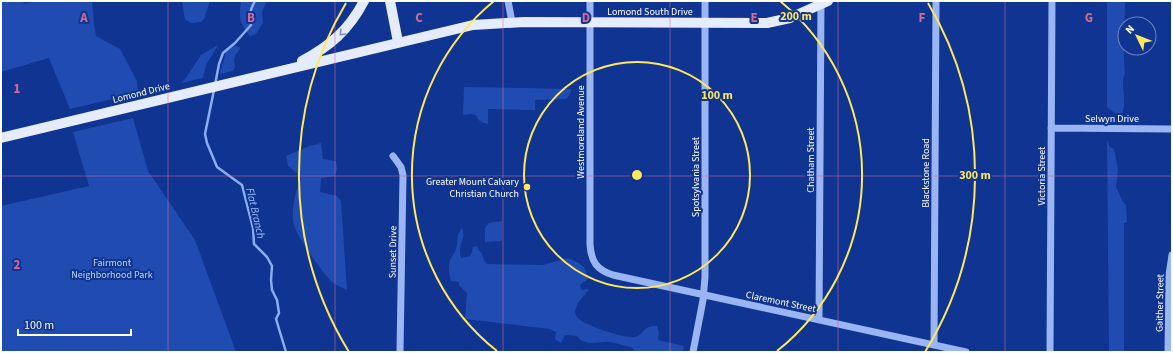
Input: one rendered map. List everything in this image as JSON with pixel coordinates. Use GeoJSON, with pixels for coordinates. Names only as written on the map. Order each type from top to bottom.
{"type":"FeatureCollection","features":[{"type":"Feature","properties":{"kind":"main road","name":"Lomond Drive"},"geometry":{"type":"LineString","coordinates":[[287,69],[320,51],[339,36],[351,23],[364,1]]}},
{"type":"Feature","properties":{"kind":"main road"},"geometry":{"type":"LineString","coordinates":[[390,1],[398,42]]}},
{"type":"Feature","properties":{"kind":"main road","name":"Lomond South Drive"},"geometry":{"type":"LineString","coordinates":[[398,42],[473,24],[512,22],[767,23],[780,21],[800,14],[823,2]]}},
{"type":"Feature","properties":{"kind":"main road","name":"Lomond Drive"},"geometry":{"type":"LineString","coordinates":[[1,138],[398,42]]}},
{"type":"Feature","properties":{"kind":"street"},"geometry":{"type":"LineString","coordinates":[[508,1],[512,22]]}},
{"type":"Feature","properties":{"kind":"street","name":"Westmoreland Avenue"},"geometry":{"type":"LineString","coordinates":[[590,1],[590,250],[595,263]]}},
{"type":"Feature","properties":{"kind":"street","name":"Spotsylvania Street"},"geometry":{"type":"LineString","coordinates":[[693,352],[704,295],[705,277],[706,1]]}},
{"type":"Feature","properties":{"kind":"street","name":"Blackstone Road"},"geometry":{"type":"LineString","coordinates":[[934,345],[936,1]]}},
{"type":"Feature","properties":{"kind":"street","name":"Victoria Street"},"geometry":{"type":"LineString","coordinates":[[1050,352],[1052,1]]}},
{"type":"Feature","properties":{"kind":"street","name":"Chatham Street"},"geometry":{"type":"LineString","coordinates":[[819,320],[823,2]]}},
{"type":"Feature","properties":{"kind":"street","name":"Selwyn Drive"},"geometry":{"type":"LineString","coordinates":[[1051,128],[1172,129]]}},
{"type":"Feature","properties":{"kind":"street","name":"Sunset Drive"},"geometry":{"type":"LineString","coordinates":[[393,156],[401,167],[403,175],[400,352]]}},
{"type":"Feature","properties":{"kind":"street","name":"Gaither Street"},"geometry":{"type":"LineString","coordinates":[[1168,352],[1169,275],[1172,255]]}},
{"type":"Feature","properties":{"kind":"street","name":"Claremont Street"},"geometry":{"type":"LineString","coordinates":[[595,263],[603,272],[613,275],[966,352]]}},
{"type":"Feature","properties":{"kind":"green space"},"geometry":{"type":"Polygon","coordinates":[[[1,1],[23,1],[24,4],[36,1],[92,1],[96,36],[120,49],[137,81],[138,93],[70,109],[49,58],[1,72],[1,1]]]}},
{"type":"Feature","properties":{"kind":"green space"},"geometry":{"type":"Polygon","coordinates":[[[182,1],[210,1],[204,19],[201,22],[192,23],[185,20],[182,1]]]}},
{"type":"Feature","properties":{"kind":"green space"},"geometry":{"type":"Polygon","coordinates":[[[241,1],[267,1],[262,12],[263,23],[256,34],[250,36],[242,24],[240,16],[241,1]]]}},
{"type":"Feature","properties":{"kind":"green space"},"geometry":{"type":"Polygon","coordinates":[[[1107,1],[1125,1],[1125,16],[1117,16],[1117,56],[1124,56],[1124,106],[1122,113],[1114,112],[1107,107],[1107,1]]]}},
{"type":"Feature","properties":{"kind":"green space"},"geometry":{"type":"Polygon","coordinates":[[[218,45],[206,65],[203,78],[181,83],[201,55],[218,45]]]}},
{"type":"Feature","properties":{"kind":"green space"},"geometry":{"type":"Polygon","coordinates":[[[235,46],[239,47],[240,49],[235,56],[235,67],[233,71],[220,74],[226,52],[235,46]]]}},
{"type":"Feature","properties":{"kind":"green space"},"geometry":{"type":"Polygon","coordinates":[[[464,87],[571,89],[571,92],[566,99],[535,100],[535,110],[488,109],[488,124],[480,121],[476,115],[463,115],[464,87]]]}},
{"type":"Feature","properties":{"kind":"green space","name":"Fairmont Neighborhood Park"},"geometry":{"type":"Polygon","coordinates":[[[133,118],[148,171],[195,240],[236,352],[1,352],[1,206],[89,186],[73,132],[133,118]]]}},
{"type":"Feature","properties":{"kind":"green space"},"geometry":{"type":"Polygon","coordinates":[[[1107,140],[1110,147],[1114,149],[1118,170],[1116,187],[1126,205],[1127,222],[1124,223],[1124,352],[1109,352],[1107,140]]]}},
{"type":"Feature","properties":{"kind":"green space"},"geometry":{"type":"Polygon","coordinates":[[[321,143],[323,159],[336,161],[337,169],[335,176],[321,178],[320,192],[337,196],[341,201],[347,290],[333,282],[321,270],[303,243],[293,221],[294,200],[301,179],[299,175],[288,166],[286,156],[309,146],[321,143]]]}},
{"type":"Feature","properties":{"kind":"green space"},"geometry":{"type":"Polygon","coordinates":[[[502,221],[502,241],[485,242],[485,228],[489,223],[502,221]]]}},
{"type":"Feature","properties":{"kind":"green space"},"geometry":{"type":"Polygon","coordinates":[[[462,228],[464,234],[460,248],[461,258],[470,256],[473,247],[478,246],[478,250],[481,252],[487,264],[543,265],[568,258],[584,267],[588,279],[580,286],[582,290],[589,289],[578,303],[575,311],[581,320],[604,331],[630,337],[637,336],[649,327],[657,326],[659,333],[658,340],[684,346],[683,352],[639,352],[634,351],[633,348],[615,343],[592,343],[584,341],[577,336],[565,335],[561,343],[555,339],[556,332],[549,329],[465,319],[467,293],[459,285],[459,282],[451,281],[449,270],[450,260],[456,250],[458,236],[462,228]]]}},
{"type":"Feature","properties":{"kind":"waterway","name":"Flat Branch"},"geometry":{"type":"LineString","coordinates":[[215,85],[219,64],[223,53],[235,43],[251,25],[250,13],[255,1]]}},
{"type":"Feature","properties":{"kind":"waterway","name":"Flat Branch"},"geometry":{"type":"LineString","coordinates":[[214,90],[205,134],[207,143],[217,167],[242,185],[253,228],[254,244],[267,257],[272,266],[272,290],[277,300],[279,313],[276,319],[286,352]]}},
{"type":"Feature","properties":{"kind":"place","name":"Greater Mount Calvary Christian Church"},"geometry":{"type":"Point","coordinates":[527,187]}}]}
